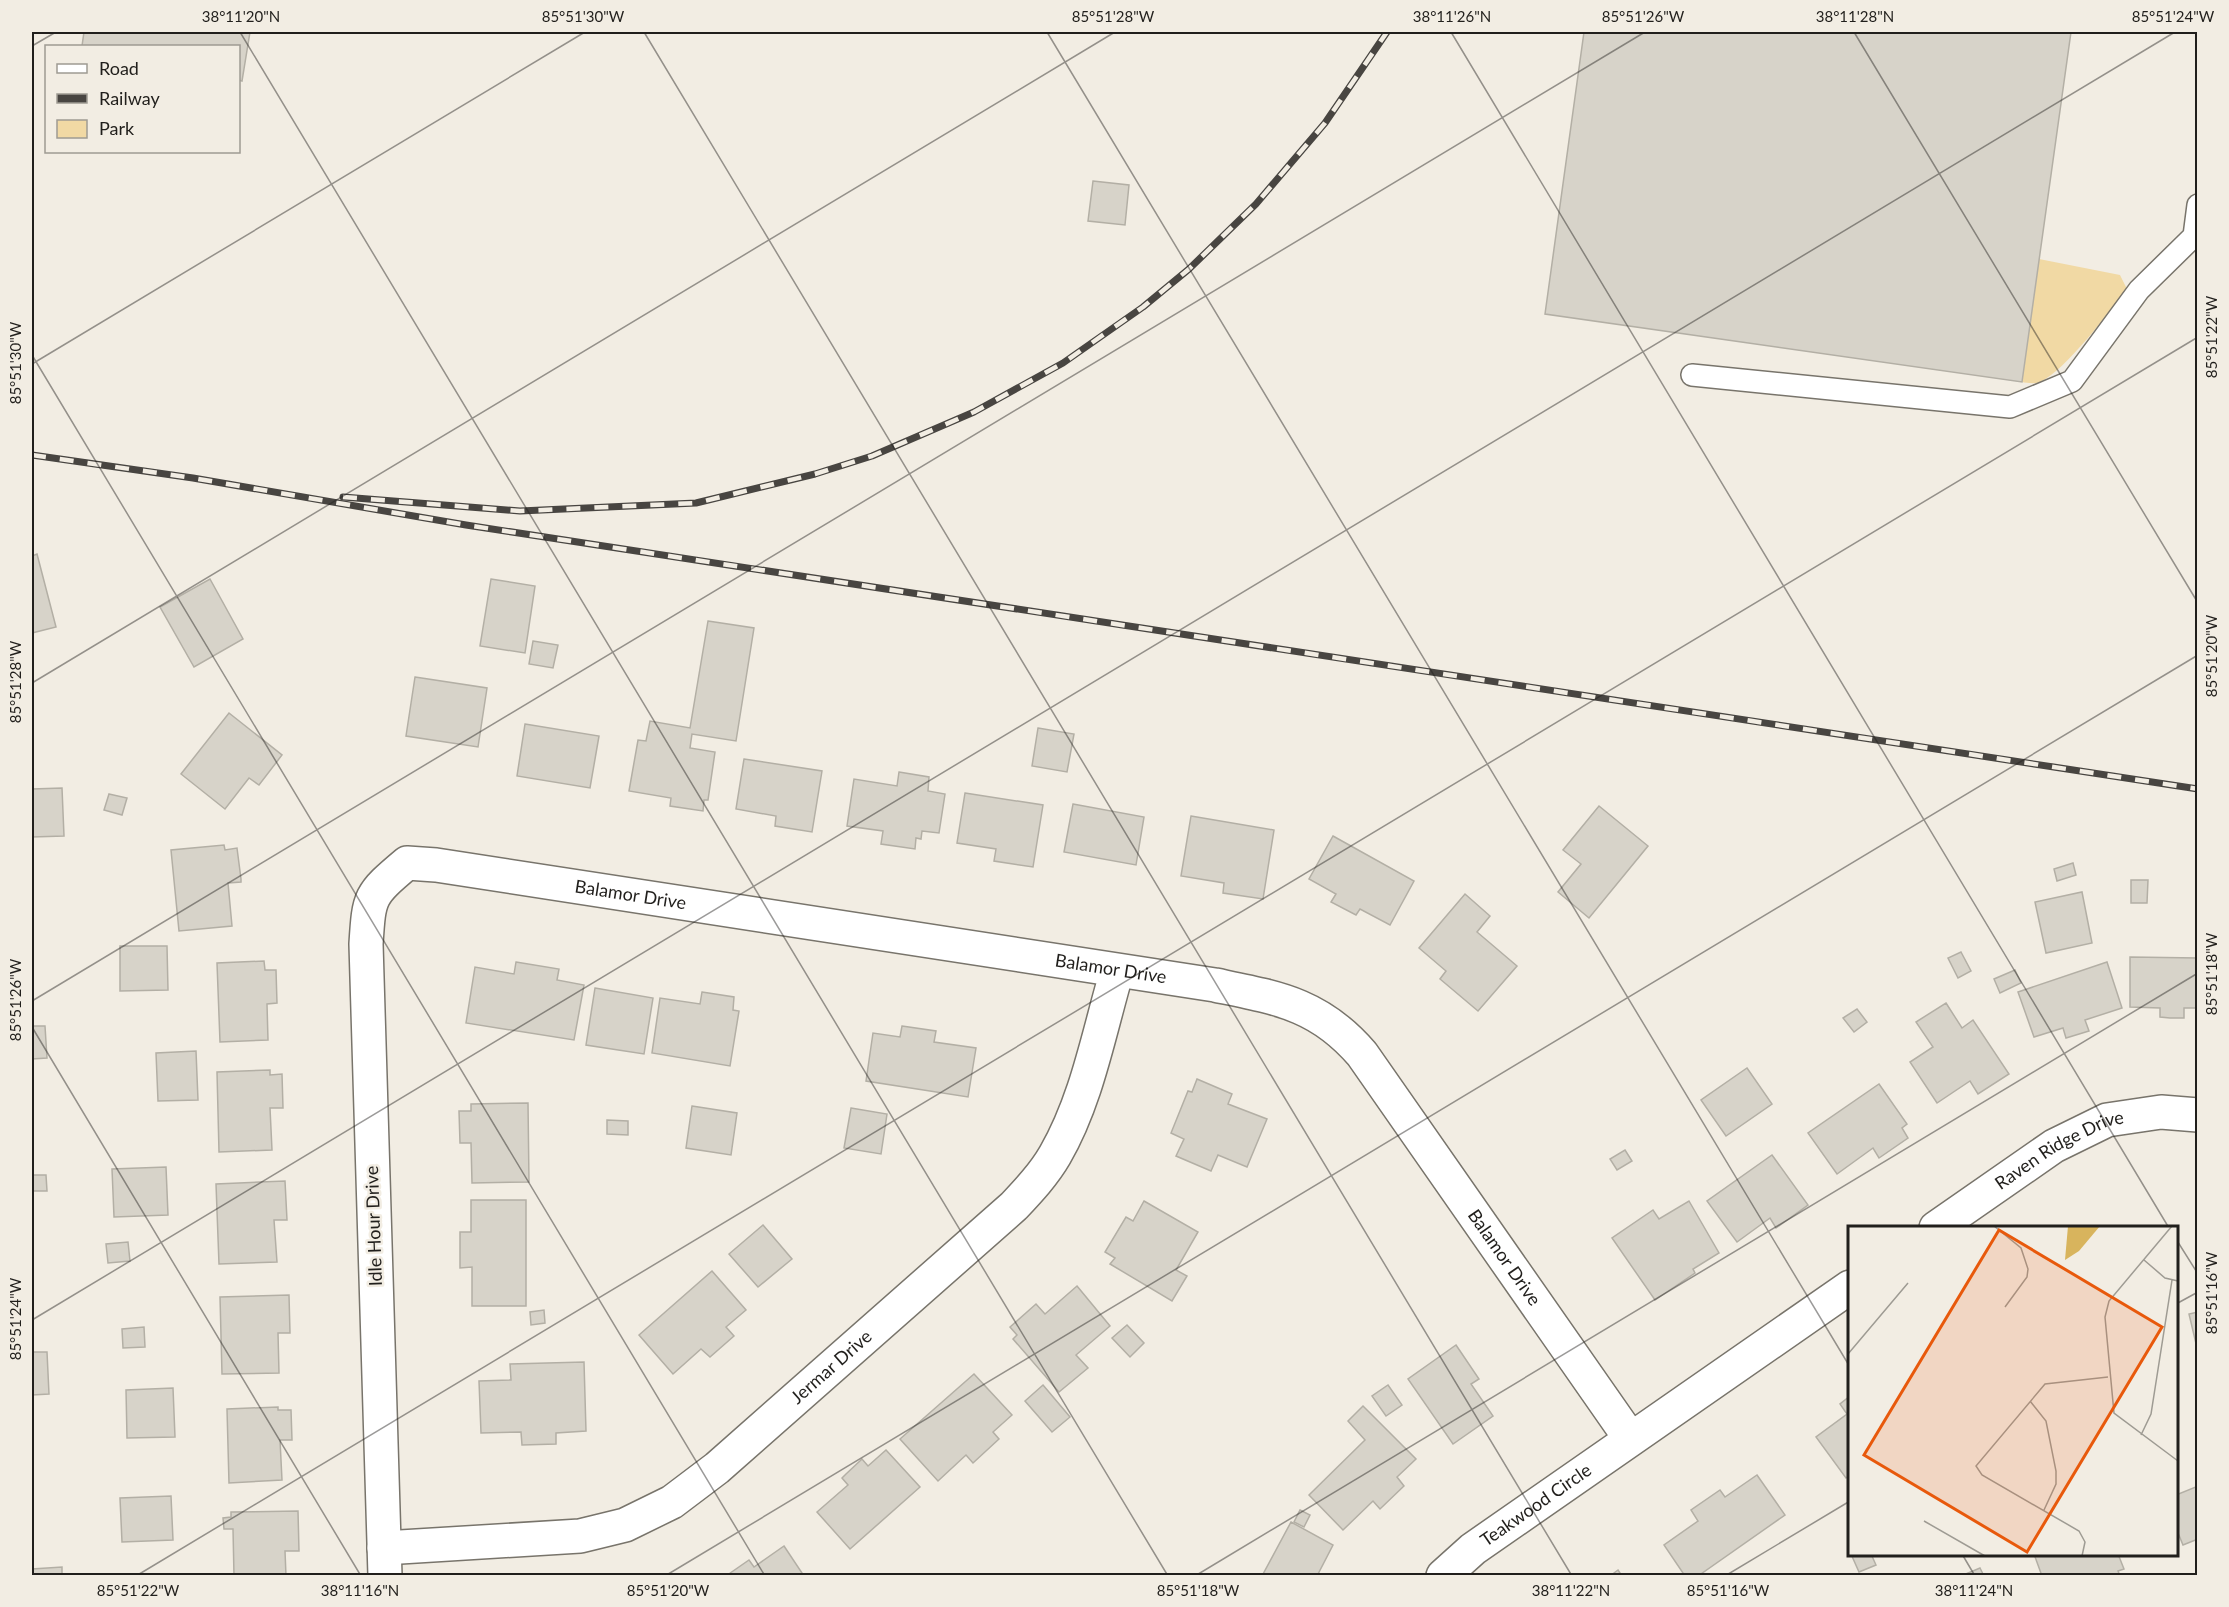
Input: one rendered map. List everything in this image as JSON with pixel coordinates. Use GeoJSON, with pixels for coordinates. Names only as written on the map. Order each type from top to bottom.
{"type":"FeatureCollection","features":[{"type":"Feature","properties":{"kind":"street","name":"Balamor Drive"},"geometry":{"type":"LineString","coordinates":[[384,882],[407,863],[436,865],[1215,985],[1266,995],[1307,1008],[1343,1032],[1362,1054],[1630,1438]]}},
{"type":"Feature","properties":{"kind":"street","name":"Idle Hour Drive"},"geometry":{"type":"LineString","coordinates":[[384,882],[369,902],[366,944],[385,1562]]}},
{"type":"Feature","properties":{"kind":"street","name":"Jermar Drive"},"geometry":{"type":"LineString","coordinates":[[385,1562],[580,1536],[625,1525],[672,1502],[717,1468],[1014,1206],[1039,1179],[1065,1136],[1085,1084],[1117,971]]}},
{"type":"Feature","properties":{"kind":"street","name":"Raven Ridge Drive"},"geometry":{"type":"LineString","coordinates":[[1937,1226],[2054,1146],[2107,1120],[2161,1112],[2198,1115]]}},
{"type":"Feature","properties":{"kind":"street"},"geometry":{"type":"LineString","coordinates":[[1630,1438],[1848,1288]]}},
{"type":"Feature","properties":{"kind":"street","name":"Teakwood Circle"},"geometry":{"type":"LineString","coordinates":[[1443,1575],[1473,1549],[1630,1438]]}},
{"type":"Feature","properties":{"kind":"lane"},"geometry":{"type":"LineString","coordinates":[[1692,375],[2010,407],[2072,381],[2139,290],[2194,236],[2198,205]]}},
{"type":"Feature","properties":{"kind":"green space"},"geometry":{"type":"Polygon","coordinates":[[[2039,259],[2120,275],[2127,289],[2062,366],[2040,382],[2029,383],[2022,382],[2039,259]]]}},
{"type":"Feature","properties":{"kind":"building"},"geometry":{"type":"Polygon","coordinates":[[[84,32],[250,32],[242,81],[240,80],[240,45],[82,45],[84,32]]]}},
{"type":"Feature","properties":{"kind":"building"},"geometry":{"type":"Polygon","coordinates":[[[1584,32],[2071,32],[2022,382],[1545,314],[1584,32]]]}},
{"type":"Feature","properties":{"kind":"building"},"geometry":{"type":"Polygon","coordinates":[[[1093,181],[1129,185],[1125,225],[1088,221],[1093,181]]]}},
{"type":"Feature","properties":{"kind":"building"},"geometry":{"type":"Polygon","coordinates":[[[37,554],[56,627],[32,633],[32,556],[37,554]]]}},
{"type":"Feature","properties":{"kind":"building"},"geometry":{"type":"Polygon","coordinates":[[[210,579],[243,639],[194,667],[160,607],[210,579]]]}},
{"type":"Feature","properties":{"kind":"building"},"geometry":{"type":"Polygon","coordinates":[[[491,579],[535,586],[525,653],[480,646],[491,579]]]}},
{"type":"Feature","properties":{"kind":"building"},"geometry":{"type":"Polygon","coordinates":[[[708,621],[754,628],[736,741],[692,734],[690,748],[715,752],[708,800],[704,800],[703,811],[670,806],[671,798],[629,791],[638,740],[646,741],[650,721],[690,728],[708,621]]]}},
{"type":"Feature","properties":{"kind":"building"},"geometry":{"type":"Polygon","coordinates":[[[533,641],[558,645],[553,668],[529,664],[533,641]]]}},
{"type":"Feature","properties":{"kind":"building"},"geometry":{"type":"Polygon","coordinates":[[[415,677],[487,688],[478,747],[406,736],[415,677]]]}},
{"type":"Feature","properties":{"kind":"building"},"geometry":{"type":"Polygon","coordinates":[[[229,713],[282,755],[259,785],[249,778],[225,809],[181,774],[229,713]]]}},
{"type":"Feature","properties":{"kind":"building"},"geometry":{"type":"Polygon","coordinates":[[[525,724],[599,736],[590,788],[517,776],[525,724]]]}},
{"type":"Feature","properties":{"kind":"building"},"geometry":{"type":"Polygon","coordinates":[[[1038,728],[1074,734],[1067,772],[1032,766],[1038,728]]]}},
{"type":"Feature","properties":{"kind":"building"},"geometry":{"type":"Polygon","coordinates":[[[744,759],[822,771],[812,832],[775,826],[776,816],[736,809],[744,759]]]}},
{"type":"Feature","properties":{"kind":"building"},"geometry":{"type":"Polygon","coordinates":[[[899,772],[929,777],[928,791],[945,794],[939,833],[922,831],[921,839],[916,838],[915,849],[881,844],[883,831],[847,826],[854,779],[897,786],[899,772]]]}},
{"type":"Feature","properties":{"kind":"building"},"geometry":{"type":"Polygon","coordinates":[[[62,788],[64,836],[32,837],[32,789],[62,788]]]}},
{"type":"Feature","properties":{"kind":"building"},"geometry":{"type":"Polygon","coordinates":[[[965,793],[1043,805],[1033,867],[994,861],[996,849],[957,843],[965,793]]]}},
{"type":"Feature","properties":{"kind":"building"},"geometry":{"type":"Polygon","coordinates":[[[109,794],[127,798],[122,815],[104,810],[109,794]]]}},
{"type":"Feature","properties":{"kind":"building"},"geometry":{"type":"Polygon","coordinates":[[[1073,804],[1144,817],[1136,865],[1064,852],[1073,804]]]}},
{"type":"Feature","properties":{"kind":"building"},"geometry":{"type":"Polygon","coordinates":[[[1599,806],[1648,846],[1589,918],[1558,892],[1581,864],[1563,850],[1599,806]]]}},
{"type":"Feature","properties":{"kind":"building"},"geometry":{"type":"Polygon","coordinates":[[[1191,816],[1274,830],[1263,899],[1223,893],[1224,883],[1181,876],[1191,816]]]}},
{"type":"Feature","properties":{"kind":"building"},"geometry":{"type":"Polygon","coordinates":[[[1333,836],[1414,881],[1390,925],[1360,909],[1356,915],[1331,902],[1336,894],[1309,879],[1333,836]]]}},
{"type":"Feature","properties":{"kind":"building"},"geometry":{"type":"Polygon","coordinates":[[[224,845],[225,850],[237,848],[241,879],[241,882],[228,883],[232,926],[179,931],[171,850],[224,845]]]}},
{"type":"Feature","properties":{"kind":"building"},"geometry":{"type":"Polygon","coordinates":[[[2073,863],[2076,875],[2057,881],[2054,869],[2073,863]]]}},
{"type":"Feature","properties":{"kind":"building"},"geometry":{"type":"Polygon","coordinates":[[[2131,880],[2148,880],[2147,903],[2131,903],[2131,880]]]}},
{"type":"Feature","properties":{"kind":"building"},"geometry":{"type":"Polygon","coordinates":[[[2082,892],[2092,943],[2046,953],[2035,902],[2082,892]]]}},
{"type":"Feature","properties":{"kind":"building"},"geometry":{"type":"Polygon","coordinates":[[[1465,894],[1490,916],[1477,932],[1517,966],[1478,1011],[1440,979],[1446,971],[1419,948],[1465,894]]]}},
{"type":"Feature","properties":{"kind":"building"},"geometry":{"type":"Polygon","coordinates":[[[120,946],[167,946],[168,990],[120,991],[120,946]]]}},
{"type":"Feature","properties":{"kind":"building"},"geometry":{"type":"Polygon","coordinates":[[[1961,952],[1971,971],[1958,978],[1948,958],[1961,952]]]}},
{"type":"Feature","properties":{"kind":"building"},"geometry":{"type":"Polygon","coordinates":[[[2130,957],[2198,958],[2198,1008],[2184,1008],[2184,1018],[2170,1018],[2160,1017],[2160,1008],[2130,1007],[2130,957]]]}},
{"type":"Feature","properties":{"kind":"building"},"geometry":{"type":"Polygon","coordinates":[[[264,961],[265,970],[276,970],[277,1003],[267,1004],[268,1040],[220,1042],[217,963],[264,961]]]}},
{"type":"Feature","properties":{"kind":"building"},"geometry":{"type":"Polygon","coordinates":[[[516,962],[559,969],[557,980],[584,985],[574,1040],[466,1023],[475,967],[514,974],[516,962]]]}},
{"type":"Feature","properties":{"kind":"building"},"geometry":{"type":"Polygon","coordinates":[[[2107,962],[2122,1008],[2085,1020],[2089,1031],[2066,1038],[2063,1028],[2034,1037],[2018,992],[2107,962]]]}},
{"type":"Feature","properties":{"kind":"building"},"geometry":{"type":"Polygon","coordinates":[[[2015,970],[2021,983],[2000,993],[1994,979],[2015,970]]]}},
{"type":"Feature","properties":{"kind":"building"},"geometry":{"type":"Polygon","coordinates":[[[595,988],[653,998],[644,1054],[586,1045],[595,988]]]}},
{"type":"Feature","properties":{"kind":"building"},"geometry":{"type":"Polygon","coordinates":[[[702,992],[734,997],[733,1010],[739,1011],[730,1066],[652,1053],[660,998],[700,1004],[702,992]]]}},
{"type":"Feature","properties":{"kind":"building"},"geometry":{"type":"Polygon","coordinates":[[[1946,1003],[1962,1028],[1973,1020],[2009,1074],[1978,1094],[1970,1081],[1937,1103],[1910,1062],[1933,1047],[1916,1022],[1946,1003]]]}},
{"type":"Feature","properties":{"kind":"building"},"geometry":{"type":"Polygon","coordinates":[[[1857,1009],[1867,1022],[1854,1032],[1843,1018],[1857,1009]]]}},
{"type":"Feature","properties":{"kind":"building"},"geometry":{"type":"Polygon","coordinates":[[[32,1026],[45,1026],[47,1058],[32,1059],[32,1026]]]}},
{"type":"Feature","properties":{"kind":"building"},"geometry":{"type":"Polygon","coordinates":[[[902,1026],[936,1031],[934,1042],[976,1048],[968,1097],[866,1081],[873,1033],[900,1037],[902,1026]]]}},
{"type":"Feature","properties":{"kind":"building"},"geometry":{"type":"Polygon","coordinates":[[[196,1051],[198,1100],[158,1101],[156,1053],[196,1051]]]}},
{"type":"Feature","properties":{"kind":"building"},"geometry":{"type":"Polygon","coordinates":[[[1747,1068],[1772,1104],[1726,1136],[1701,1100],[1747,1068]]]}},
{"type":"Feature","properties":{"kind":"building"},"geometry":{"type":"Polygon","coordinates":[[[270,1070],[270,1075],[282,1074],[283,1108],[270,1108],[272,1150],[219,1152],[217,1072],[270,1070]]]}},
{"type":"Feature","properties":{"kind":"building"},"geometry":{"type":"Polygon","coordinates":[[[1197,1079],[1232,1094],[1228,1104],[1267,1119],[1247,1167],[1218,1155],[1211,1171],[1176,1156],[1184,1139],[1171,1133],[1188,1091],[1192,1092],[1197,1079]]]}},
{"type":"Feature","properties":{"kind":"building"},"geometry":{"type":"Polygon","coordinates":[[[1879,1084],[1907,1124],[1902,1128],[1908,1138],[1879,1158],[1873,1148],[1837,1174],[1808,1133],[1879,1084]]]}},
{"type":"Feature","properties":{"kind":"building"},"geometry":{"type":"Polygon","coordinates":[[[528,1103],[529,1182],[472,1183],[471,1143],[460,1143],[459,1111],[471,1111],[471,1104],[528,1103]]]}},
{"type":"Feature","properties":{"kind":"building"},"geometry":{"type":"Polygon","coordinates":[[[692,1106],[737,1113],[731,1155],[686,1148],[692,1106]]]}},
{"type":"Feature","properties":{"kind":"building"},"geometry":{"type":"Polygon","coordinates":[[[851,1108],[887,1114],[881,1154],[844,1148],[851,1108]]]}},
{"type":"Feature","properties":{"kind":"building"},"geometry":{"type":"Polygon","coordinates":[[[607,1120],[628,1121],[628,1135],[607,1134],[607,1120]]]}},
{"type":"Feature","properties":{"kind":"building"},"geometry":{"type":"Polygon","coordinates":[[[1625,1150],[1632,1161],[1617,1170],[1610,1159],[1625,1150]]]}},
{"type":"Feature","properties":{"kind":"building"},"geometry":{"type":"Polygon","coordinates":[[[1772,1155],[1808,1205],[1776,1228],[1770,1218],[1737,1242],[1707,1201],[1772,1155]]]}},
{"type":"Feature","properties":{"kind":"building"},"geometry":{"type":"Polygon","coordinates":[[[166,1167],[168,1215],[114,1217],[112,1169],[166,1167]]]}},
{"type":"Feature","properties":{"kind":"building"},"geometry":{"type":"Polygon","coordinates":[[[32,1175],[46,1175],[47,1191],[32,1191],[32,1175]]]}},
{"type":"Feature","properties":{"kind":"building"},"geometry":{"type":"Polygon","coordinates":[[[285,1181],[287,1220],[274,1220],[277,1262],[219,1264],[216,1184],[285,1181]]]}},
{"type":"Feature","properties":{"kind":"building"},"geometry":{"type":"Polygon","coordinates":[[[471,1200],[526,1200],[526,1306],[472,1306],[472,1267],[460,1268],[460,1232],[471,1232],[471,1200]]]}},
{"type":"Feature","properties":{"kind":"building"},"geometry":{"type":"Polygon","coordinates":[[[1144,1201],[1198,1232],[1176,1270],[1187,1276],[1172,1301],[1110,1264],[1115,1258],[1105,1252],[1126,1217],[1133,1221],[1144,1201]]]}},
{"type":"Feature","properties":{"kind":"building"},"geometry":{"type":"Polygon","coordinates":[[[1689,1201],[1719,1253],[1693,1269],[1695,1273],[1655,1300],[1612,1238],[1653,1210],[1659,1219],[1689,1201]]]}},
{"type":"Feature","properties":{"kind":"building"},"geometry":{"type":"Polygon","coordinates":[[[763,1225],[792,1259],[758,1287],[729,1254],[763,1225]]]}},
{"type":"Feature","properties":{"kind":"building"},"geometry":{"type":"Polygon","coordinates":[[[128,1242],[130,1261],[108,1263],[106,1244],[128,1242]]]}},
{"type":"Feature","properties":{"kind":"building"},"geometry":{"type":"Polygon","coordinates":[[[712,1271],[746,1310],[726,1327],[734,1336],[710,1357],[701,1349],[673,1374],[639,1335],[712,1271]]]}},
{"type":"Feature","properties":{"kind":"building"},"geometry":{"type":"Polygon","coordinates":[[[1077,1286],[1110,1326],[1076,1355],[1088,1368],[1059,1392],[1013,1339],[1017,1335],[1010,1327],[1036,1304],[1045,1314],[1077,1286]]]}},
{"type":"Feature","properties":{"kind":"building"},"geometry":{"type":"Polygon","coordinates":[[[289,1295],[290,1333],[278,1333],[279,1373],[222,1374],[220,1297],[289,1295]]]}},
{"type":"Feature","properties":{"kind":"building"},"geometry":{"type":"Polygon","coordinates":[[[544,1310],[545,1323],[531,1325],[530,1312],[544,1310]]]}},
{"type":"Feature","properties":{"kind":"building"},"geometry":{"type":"Polygon","coordinates":[[[2198,1312],[2198,1352],[2189,1314],[2198,1312]]]}},
{"type":"Feature","properties":{"kind":"building"},"geometry":{"type":"Polygon","coordinates":[[[1127,1325],[1144,1343],[1130,1357],[1112,1338],[1127,1325]]]}},
{"type":"Feature","properties":{"kind":"building"},"geometry":{"type":"Polygon","coordinates":[[[144,1327],[145,1347],[123,1348],[122,1329],[144,1327]]]}},
{"type":"Feature","properties":{"kind":"building"},"geometry":{"type":"Polygon","coordinates":[[[1456,1345],[1479,1379],[1471,1384],[1493,1416],[1453,1444],[1408,1379],[1456,1345]]]}},
{"type":"Feature","properties":{"kind":"building"},"geometry":{"type":"Polygon","coordinates":[[[32,1352],[47,1352],[49,1394],[32,1395],[32,1352]]]}},
{"type":"Feature","properties":{"kind":"building"},"geometry":{"type":"Polygon","coordinates":[[[584,1362],[586,1431],[556,1433],[556,1444],[522,1445],[521,1432],[481,1433],[479,1381],[511,1380],[510,1364],[584,1362]]]}},
{"type":"Feature","properties":{"kind":"building"},"geometry":{"type":"Polygon","coordinates":[[[974,1374],[1012,1415],[993,1432],[999,1439],[973,1463],[966,1455],[938,1481],[900,1439],[974,1374]]]}},
{"type":"Feature","properties":{"kind":"building"},"geometry":{"type":"Polygon","coordinates":[[[1043,1385],[1070,1417],[1052,1432],[1025,1401],[1043,1385]]]}},
{"type":"Feature","properties":{"kind":"building"},"geometry":{"type":"Polygon","coordinates":[[[1388,1385],[1402,1405],[1386,1416],[1372,1396],[1388,1385]]]}},
{"type":"Feature","properties":{"kind":"building"},"geometry":{"type":"Polygon","coordinates":[[[173,1388],[175,1437],[127,1438],[126,1390],[173,1388]]]}},
{"type":"Feature","properties":{"kind":"building"},"geometry":{"type":"Polygon","coordinates":[[[1848,1398],[1848,1476],[1846,1478],[1816,1437],[1847,1414],[1840,1404],[1848,1398]]]}},
{"type":"Feature","properties":{"kind":"building"},"geometry":{"type":"Polygon","coordinates":[[[1363,1406],[1416,1459],[1397,1477],[1404,1486],[1380,1509],[1373,1501],[1343,1530],[1309,1495],[1365,1440],[1348,1421],[1363,1406]]]}},
{"type":"Feature","properties":{"kind":"building"},"geometry":{"type":"Polygon","coordinates":[[[278,1407],[278,1410],[291,1410],[292,1440],[280,1440],[282,1480],[229,1483],[227,1409],[278,1407]]]}},
{"type":"Feature","properties":{"kind":"building"},"geometry":{"type":"Polygon","coordinates":[[[886,1450],[920,1487],[850,1549],[817,1512],[848,1485],[842,1478],[862,1459],[868,1466],[886,1450]]]}},
{"type":"Feature","properties":{"kind":"building"},"geometry":{"type":"Polygon","coordinates":[[[1757,1475],[1785,1515],[1698,1576],[1685,1576],[1664,1545],[1698,1521],[1691,1510],[1720,1490],[1725,1497],[1757,1475]]]}},
{"type":"Feature","properties":{"kind":"building"},"geometry":{"type":"Polygon","coordinates":[[[2198,1486],[2198,1539],[2183,1545],[2178,1533],[2178,1494],[2198,1486]]]}},
{"type":"Feature","properties":{"kind":"building"},"geometry":{"type":"Polygon","coordinates":[[[171,1496],[173,1540],[122,1542],[120,1498],[171,1496]]]}},
{"type":"Feature","properties":{"kind":"building"},"geometry":{"type":"Polygon","coordinates":[[[1300,1510],[1310,1515],[1304,1527],[1294,1522],[1300,1510]]]}},
{"type":"Feature","properties":{"kind":"building"},"geometry":{"type":"Polygon","coordinates":[[[298,1511],[299,1551],[285,1551],[286,1576],[234,1576],[233,1529],[224,1529],[223,1518],[231,1517],[231,1512],[298,1511]]]}},
{"type":"Feature","properties":{"kind":"building"},"geometry":{"type":"Polygon","coordinates":[[[1291,1522],[1333,1545],[1317,1576],[1262,1576],[1291,1522]]]}},
{"type":"Feature","properties":{"kind":"building"},"geometry":{"type":"Polygon","coordinates":[[[784,1546],[804,1576],[726,1576],[749,1560],[754,1567],[784,1546]]]}},
{"type":"Feature","properties":{"kind":"building"},"geometry":{"type":"Polygon","coordinates":[[[1852,1556],[1872,1556],[1876,1565],[1859,1572],[1852,1556]]]}},
{"type":"Feature","properties":{"kind":"building"},"geometry":{"type":"Polygon","coordinates":[[[2035,1556],[2119,1556],[2124,1569],[2118,1571],[2120,1576],[2042,1576],[2035,1556]]]}},
{"type":"Feature","properties":{"kind":"building"},"geometry":{"type":"Polygon","coordinates":[[[62,1567],[62,1576],[32,1576],[32,1569],[62,1567]]]}},
{"type":"Feature","properties":{"kind":"building"},"geometry":{"type":"Polygon","coordinates":[[[1980,1568],[1984,1576],[1961,1576],[1980,1568]]]}},
{"type":"Feature","properties":{"kind":"building"},"geometry":{"type":"Polygon","coordinates":[[[1618,1570],[1622,1576],[1610,1576],[1618,1570]]]}},
{"type":"Feature","properties":{"kind":"railway"},"geometry":{"type":"LineString","coordinates":[[343,497],[520,511],[696,503],[815,474],[872,456],[974,412],[1063,363],[1143,307],[1189,269],[1256,204],[1325,123],[1387,32]]}},
{"type":"Feature","properties":{"kind":"railway"},"geometry":{"type":"LineString","coordinates":[[32,455],[193,478],[466,525],[2198,789]]}}]}
